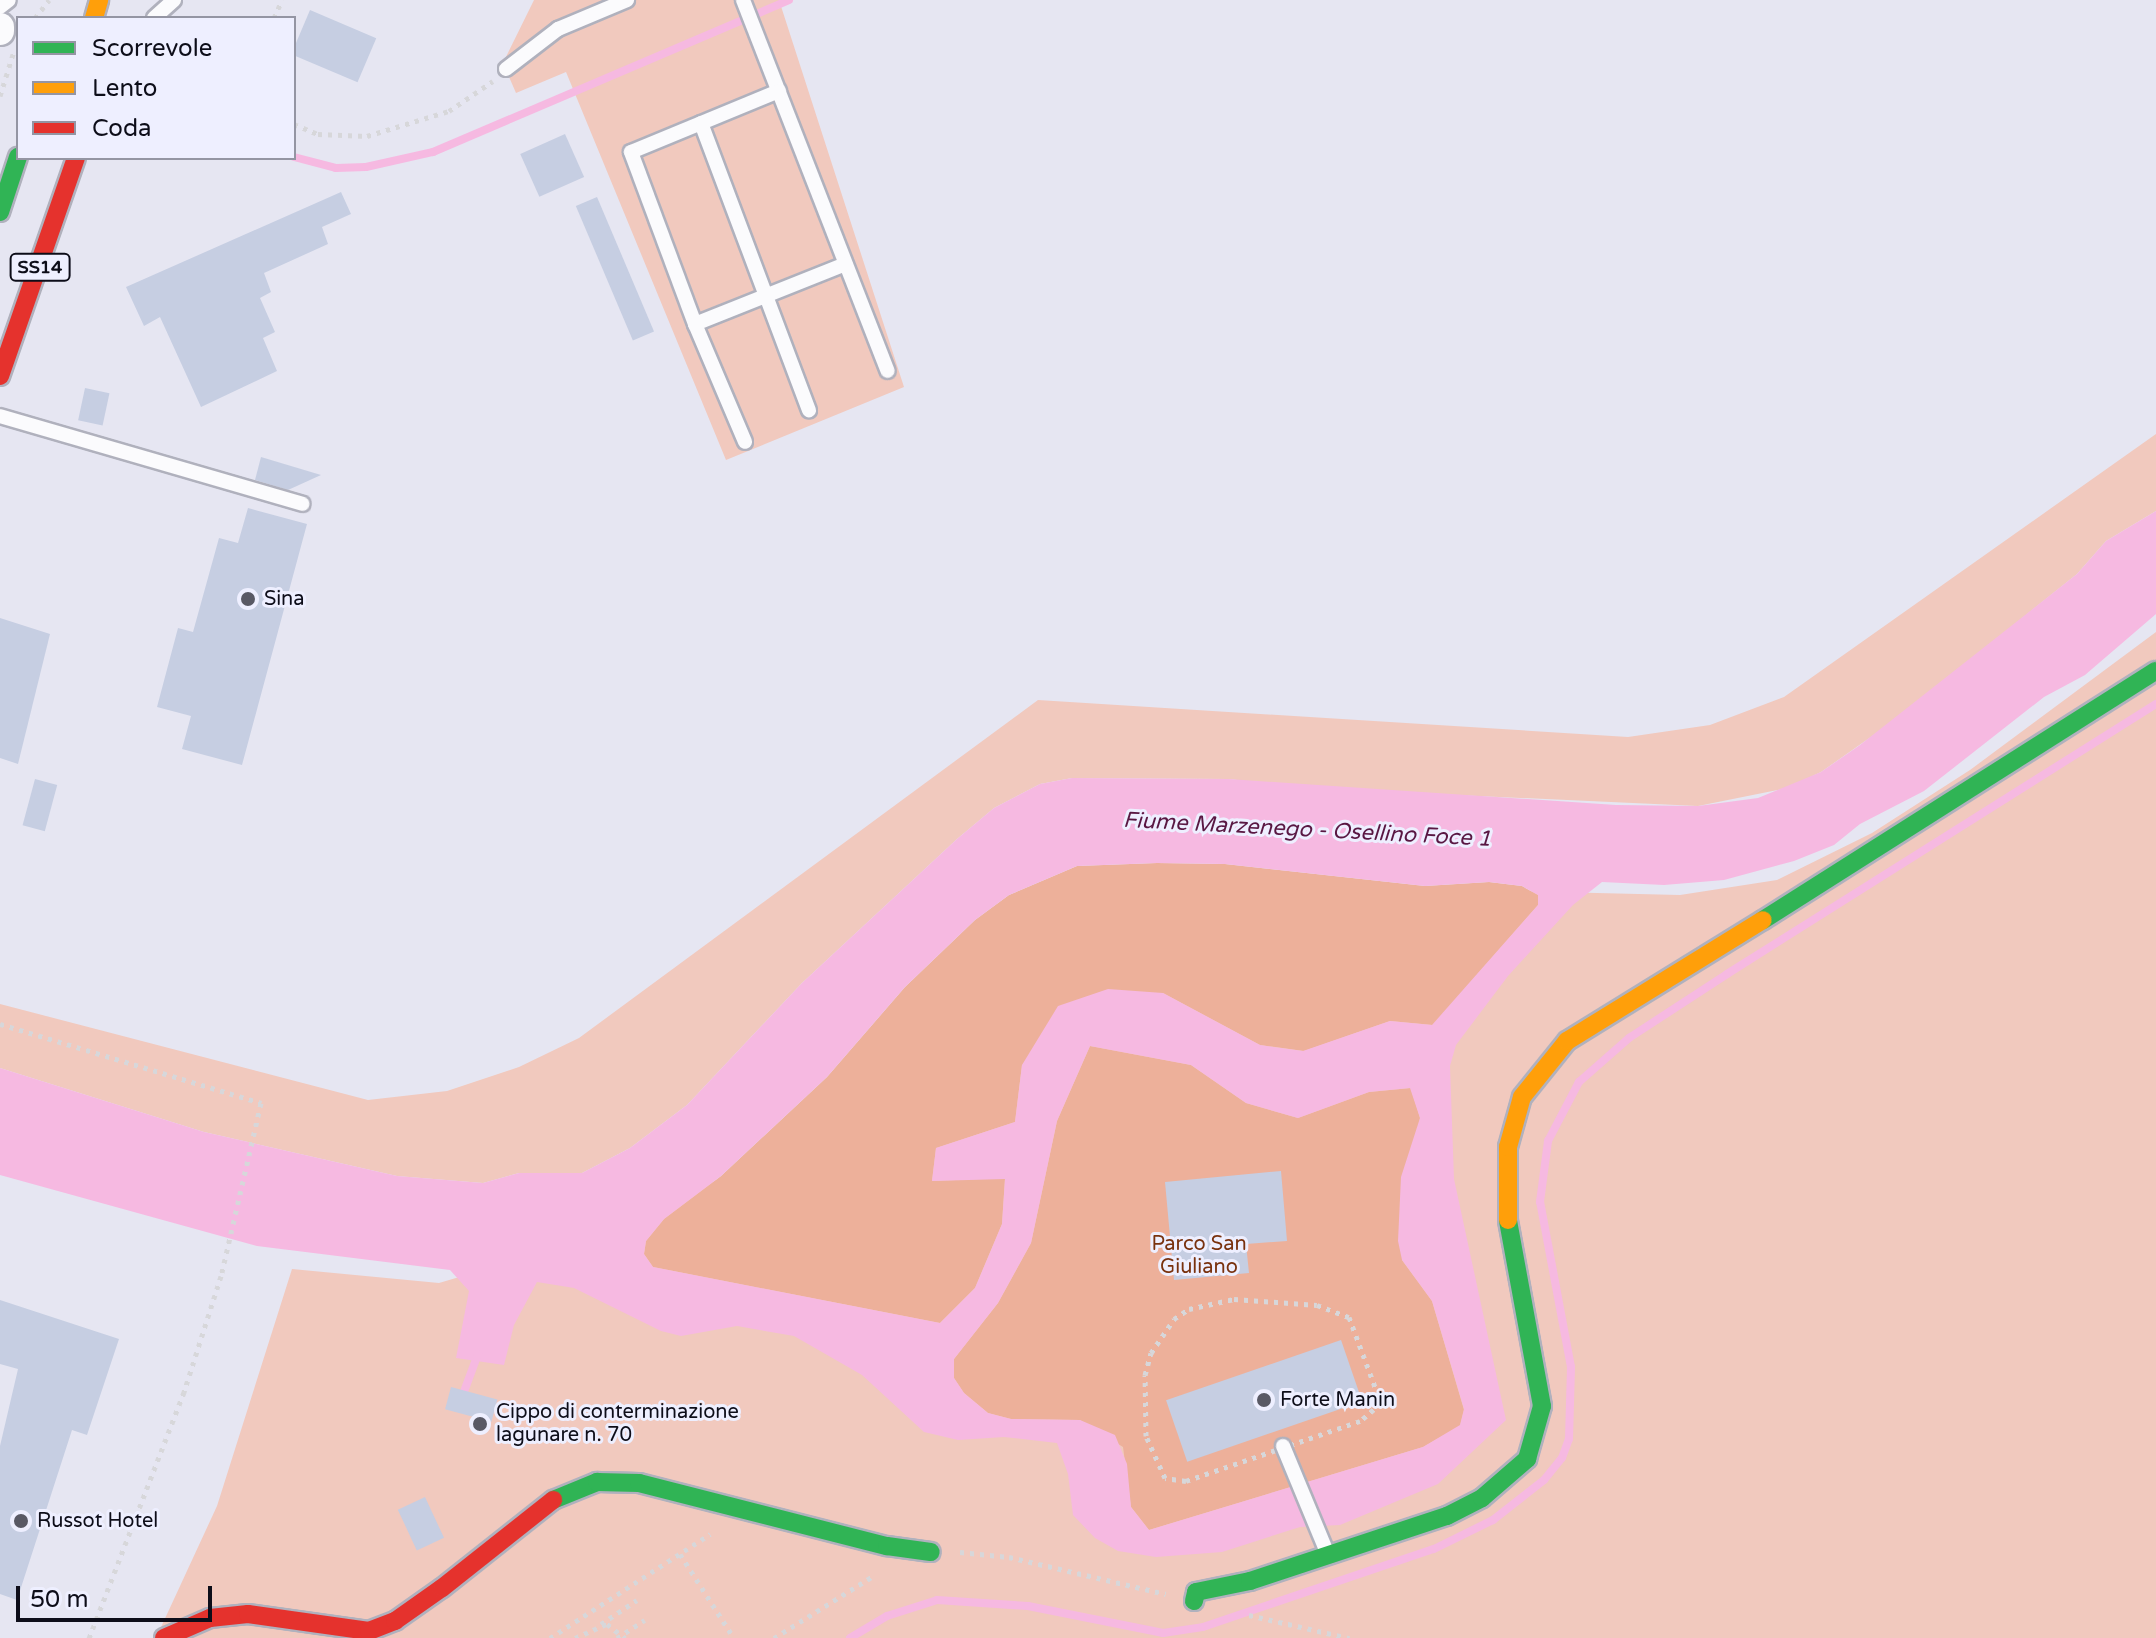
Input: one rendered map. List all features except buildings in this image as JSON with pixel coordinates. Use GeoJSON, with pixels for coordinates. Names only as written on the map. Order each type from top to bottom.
{"type":"FeatureCollection","features":[{"type":"Feature","properties":{"kind":"street"},"geometry":{"type":"LineString","coordinates":[[0,187],[16,154]]}},
{"type":"Feature","properties":{"kind":"street"},"geometry":{"type":"LineString","coordinates":[[0,212],[17,160]]}},
{"type":"Feature","properties":{"kind":"street","name":"SS14"},"geometry":{"type":"LineString","coordinates":[[0,376],[75,160]]}},
{"type":"Feature","properties":{"kind":"street"},"geometry":{"type":"LineString","coordinates":[[1194,1601],[1196,1592],[1250,1581],[1447,1516],[1491,1492],[1527,1459],[1542,1406],[1513,1259],[1505,1180],[1522,1097],[1554,1054],[1589,1024],[1943,810],[2156,671]]}},
{"type":"Feature","properties":{"kind":"street"},"geometry":{"type":"LineString","coordinates":[[164,1638],[210,1618],[248,1614],[369,1631],[395,1621],[557,1497],[597,1482],[639,1483],[744,1511],[931,1552]]}},
{"type":"Feature","properties":{"kind":"lane"},"geometry":{"type":"LineString","coordinates":[[0,7],[9,0]]}},
{"type":"Feature","properties":{"kind":"lane"},"geometry":{"type":"LineString","coordinates":[[156,16],[174,0]]}},
{"type":"Feature","properties":{"kind":"lane"},"geometry":{"type":"LineString","coordinates":[[506,69],[558,29],[627,0]]}},
{"type":"Feature","properties":{"kind":"lane"},"geometry":{"type":"LineString","coordinates":[[743,0],[888,371]]}},
{"type":"Feature","properties":{"kind":"lane"},"geometry":{"type":"LineString","coordinates":[[745,442],[695,324],[631,152],[779,91]]}},
{"type":"Feature","properties":{"kind":"lane"},"geometry":{"type":"LineString","coordinates":[[701,123],[809,410]]}},
{"type":"Feature","properties":{"kind":"lane"},"geometry":{"type":"LineString","coordinates":[[695,324],[846,264]]}},
{"type":"Feature","properties":{"kind":"lane"},"geometry":{"type":"LineString","coordinates":[[0,416],[302,504]]}},
{"type":"Feature","properties":{"kind":"lane"},"geometry":{"type":"LineString","coordinates":[[1283,1446],[1329,1556]]}},
{"type":"Feature","properties":{"kind":"path"},"geometry":{"type":"LineString","coordinates":[[37,16],[49,0]]}},
{"type":"Feature","properties":{"kind":"path"},"geometry":{"type":"LineString","coordinates":[[296,125],[318,134],[381,132],[449,111],[478,96],[506,69]]}},
{"type":"Feature","properties":{"kind":"path"},"geometry":{"type":"LineString","coordinates":[[0,96],[7,73]]}},
{"type":"Feature","properties":{"kind":"path"},"geometry":{"type":"LineString","coordinates":[[0,1024],[261,1103],[225,1255],[184,1392],[89,1638]]}},
{"type":"Feature","properties":{"kind":"path"},"geometry":{"type":"LineString","coordinates":[[1234,1299],[1317,1305],[1349,1317],[1381,1403],[1360,1421],[1283,1446],[1186,1481],[1165,1478],[1146,1436],[1145,1375],[1160,1333],[1174,1319],[1189,1309],[1234,1299]]}},
{"type":"Feature","properties":{"kind":"path"},"geometry":{"type":"LineString","coordinates":[[550,1638],[744,1511]]}},
{"type":"Feature","properties":{"kind":"path"},"geometry":{"type":"LineString","coordinates":[[931,1552],[1009,1557],[1194,1601]]}},
{"type":"Feature","properties":{"kind":"path"},"geometry":{"type":"LineString","coordinates":[[680,1554],[734,1638]]}},
{"type":"Feature","properties":{"kind":"path"},"geometry":{"type":"LineString","coordinates":[[774,1638],[882,1572]]}},
{"type":"Feature","properties":{"kind":"path"},"geometry":{"type":"LineString","coordinates":[[575,1638],[637,1600]]}},
{"type":"Feature","properties":{"kind":"path"},"geometry":{"type":"LineString","coordinates":[[1258,1617],[1349,1638]]}},
{"type":"Feature","properties":{"kind":"path"},"geometry":{"type":"LineString","coordinates":[[600,1625],[622,1637],[645,1620]]}},
{"type":"Feature","properties":{"kind":"green space"},"geometry":{"type":"Polygon","coordinates":[[[534,0],[779,0],[904,387],[726,460],[566,72],[516,93],[503,63],[534,0]]]}},
{"type":"Feature","properties":{"kind":"green space"},"geometry":{"type":"Polygon","coordinates":[[[2156,434],[2156,511],[2106,541],[2077,574],[1895,720],[1821,772],[1787,788],[1698,806],[1304,788],[1229,779],[1072,778],[1040,784],[994,808],[957,839],[802,983],[687,1105],[630,1148],[582,1173],[519,1173],[483,1183],[397,1176],[204,1132],[0,1068],[0,1004],[368,1100],[447,1091],[519,1067],[579,1038],[1038,700],[1628,737],[1710,725],[1784,697],[2156,434]]]}},
{"type":"Feature","properties":{"kind":"green space","name":"Parco San Giuliano"},"geometry":{"type":"Polygon","coordinates":[[[2156,632],[2156,1638],[156,1638],[217,1506],[292,1269],[439,1283],[612,1232],[1309,886],[1680,895],[1777,880],[1872,833],[1970,770],[2156,632]]]}},
{"type":"Feature","properties":{"kind":"green space"},"geometry":{"type":"Polygon","coordinates":[[[1225,864],[1425,886],[1489,882],[1522,886],[1538,895],[1538,905],[1433,1025],[1390,1021],[1304,1051],[1260,1045],[1163,993],[1022,1065],[1015,1122],[936,1148],[932,1181],[1005,1178],[1002,1224],[975,1288],[940,1323],[653,1267],[644,1254],[646,1241],[664,1219],[721,1176],[827,1077],[905,987],[975,920],[1009,895],[1077,866],[1225,864]]]}},
{"type":"Feature","properties":{"kind":"green space"},"geometry":{"type":"Polygon","coordinates":[[[1090,1046],[1191,1065],[1246,1103],[1298,1118],[1369,1092],[1411,1088],[1420,1118],[1402,1260],[1432,1301],[1464,1410],[1460,1426],[1423,1447],[1149,1530],[1131,1507],[1123,1447],[1080,1420],[1011,1419],[988,1413],[964,1393],[954,1378],[954,1359],[998,1303],[1031,1243],[1057,1121],[1090,1046]]]}},
{"type":"Feature","properties":{"kind":"water","name":"Fiume Marzenego - Osellino Foce 1"},"geometry":{"type":"Polygon","coordinates":[[[2156,511],[2156,614],[2085,675],[2044,697],[1924,791],[1860,824],[1834,845],[1794,861],[1724,880],[1664,885],[1602,882],[1573,905],[1508,976],[1456,1045],[1450,1066],[1454,1179],[1506,1420],[1438,1484],[1340,1525],[1300,1527],[1222,1552],[1156,1557],[1118,1551],[1095,1538],[1073,1515],[1068,1474],[1057,1443],[1004,1437],[958,1440],[924,1432],[862,1375],[794,1336],[737,1326],[681,1336],[661,1331],[574,1288],[537,1282],[514,1325],[504,1365],[456,1358],[469,1291],[450,1270],[257,1246],[0,1175],[0,1068],[204,1132],[397,1176],[483,1183],[519,1173],[582,1173],[630,1148],[687,1105],[802,983],[957,839],[994,808],[1040,784],[1072,778],[1229,779],[1616,805],[1698,806],[1758,798],[1821,772],[1860,745],[2077,574],[2106,541],[2156,511]],[[1225,864],[1077,866],[1009,895],[975,920],[905,987],[827,1077],[721,1176],[664,1219],[646,1241],[644,1254],[653,1267],[940,1323],[975,1288],[1002,1224],[1005,1179],[932,1181],[936,1148],[1015,1122],[1022,1065],[1058,1006],[1108,989],[1163,993],[1260,1045],[1303,1051],[1390,1021],[1432,1025],[1538,905],[1538,895],[1522,886],[1489,882],[1425,886],[1225,864]],[[1090,1046],[1057,1121],[1031,1243],[998,1303],[954,1359],[954,1378],[964,1393],[988,1413],[1011,1419],[1080,1420],[1115,1435],[1127,1464],[1131,1507],[1149,1530],[1423,1447],[1460,1425],[1464,1409],[1432,1301],[1402,1260],[1398,1241],[1401,1177],[1420,1118],[1410,1088],[1369,1092],[1298,1118],[1246,1103],[1191,1065],[1090,1046]]]}},
{"type":"Feature","properties":{"kind":"waterway"},"geometry":{"type":"LineString","coordinates":[[296,158],[336,168],[366,167],[433,152],[789,0]]}},
{"type":"Feature","properties":{"kind":"waterway"},"geometry":{"type":"LineString","coordinates":[[850,1638],[887,1616],[937,1600],[1028,1606],[1163,1633],[1203,1627],[1434,1549],[1493,1520],[1544,1480],[1562,1458],[1569,1439],[1571,1367],[1540,1202],[1548,1141],[1579,1082],[1629,1038],[2156,704]]}},
{"type":"Feature","properties":{"kind":"waterway"},"geometry":{"type":"LineString","coordinates":[[462,1397],[478,1354]]}},
{"type":"Feature","properties":{"kind":"traffic: fast"},"geometry":{"type":"LineString","coordinates":[[0,212],[17,160]]}},
{"type":"Feature","properties":{"kind":"traffic: fast"},"geometry":{"type":"LineString","coordinates":[[1763,920],[2156,671]]}},
{"type":"Feature","properties":{"kind":"traffic: fast"},"geometry":{"type":"LineString","coordinates":[[1194,1601],[1196,1592],[1250,1581],[1447,1516],[1482,1498],[1527,1459],[1542,1406],[1508,1220]]}},
{"type":"Feature","properties":{"kind":"traffic: fast"},"geometry":{"type":"LineString","coordinates":[[553,1500],[597,1482],[639,1483],[887,1546],[931,1552]]}},
{"type":"Feature","properties":{"kind":"traffic: slow"},"geometry":{"type":"LineString","coordinates":[[95,16],[99,0]]}},
{"type":"Feature","properties":{"kind":"traffic: slow"},"geometry":{"type":"LineString","coordinates":[[1508,1220],[1508,1147],[1522,1097],[1567,1041],[1763,920]]}},
{"type":"Feature","properties":{"kind":"traffic: jam"},"geometry":{"type":"LineString","coordinates":[[0,376],[75,160]]}},
{"type":"Feature","properties":{"kind":"traffic: jam"},"geometry":{"type":"LineString","coordinates":[[164,1638],[210,1618],[248,1614],[369,1631],[395,1621],[442,1588],[553,1500]]}},
{"type":"Feature","properties":{"kind":"place","name":"Sina"},"geometry":{"type":"Point","coordinates":[248,599]}},
{"type":"Feature","properties":{"kind":"place","name":"Forte Manin"},"geometry":{"type":"Point","coordinates":[1264,1400]}},
{"type":"Feature","properties":{"kind":"place","name":"Cippo di conterminazione lagunare n. 70"},"geometry":{"type":"Point","coordinates":[480,1424]}},
{"type":"Feature","properties":{"kind":"place","name":"Russot Hotel"},"geometry":{"type":"Point","coordinates":[21,1521]}}]}
